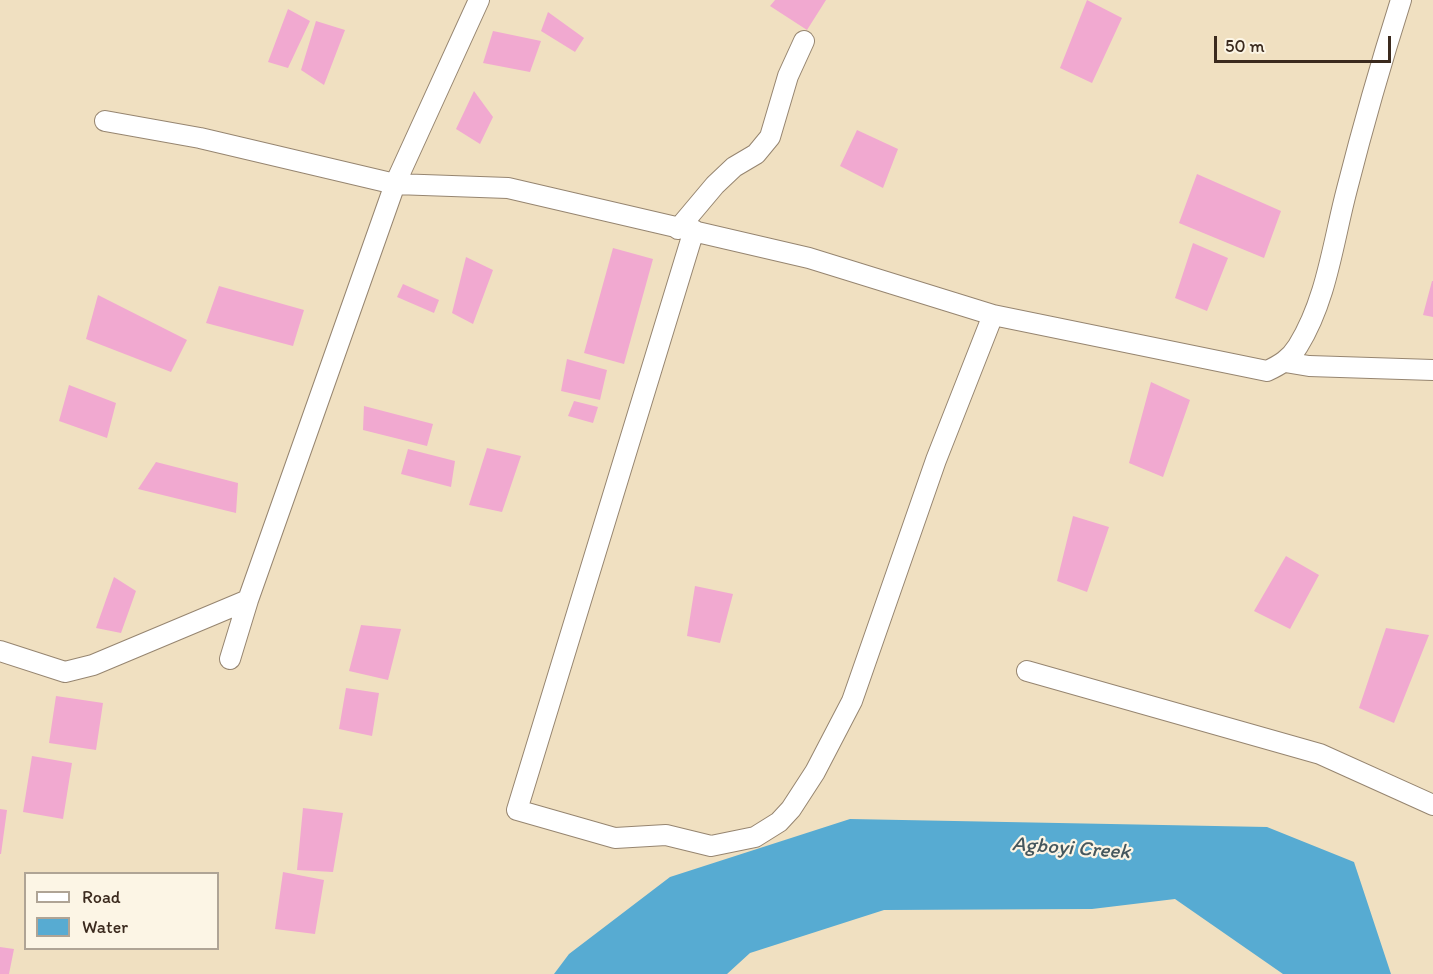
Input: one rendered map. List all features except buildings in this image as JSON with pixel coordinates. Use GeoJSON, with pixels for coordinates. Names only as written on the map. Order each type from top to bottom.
{"type":"FeatureCollection","features":[{"type":"Feature","properties":{"kind":"street"},"geometry":{"type":"LineString","coordinates":[[230,659],[248,600],[395,184],[479,0]]}},
{"type":"Feature","properties":{"kind":"street"},"geometry":{"type":"LineString","coordinates":[[105,121],[200,138],[395,184],[508,188],[809,258],[993,315],[1267,371],[1285,362],[1307,331],[1328,276],[1348,186],[1401,0]]}},
{"type":"Feature","properties":{"kind":"street"},"geometry":{"type":"LineString","coordinates":[[804,41],[788,76],[770,137],[756,154],[734,167],[715,185],[686,230],[517,810],[615,838],[666,835],[711,846],[755,837],[779,822],[791,809],[815,772],[852,700],[936,460],[993,315]]}},
{"type":"Feature","properties":{"kind":"street"},"geometry":{"type":"LineString","coordinates":[[1285,362],[1309,366],[1433,370]]}},
{"type":"Feature","properties":{"kind":"street"},"geometry":{"type":"LineString","coordinates":[[0,651],[65,672],[93,665],[248,600]]}},
{"type":"Feature","properties":{"kind":"street"},"geometry":{"type":"LineString","coordinates":[[1026,671],[1320,754],[1433,805]]}},
{"type":"Feature","properties":{"kind":"water","name":"Agboyi Creek"},"geometry":{"type":"Polygon","coordinates":[[[850,819],[1267,827],[1354,862],[1391,974],[1283,974],[1175,899],[1092,909],[884,910],[750,953],[727,974],[554,974],[569,954],[670,877],[850,819]]]}}]}
